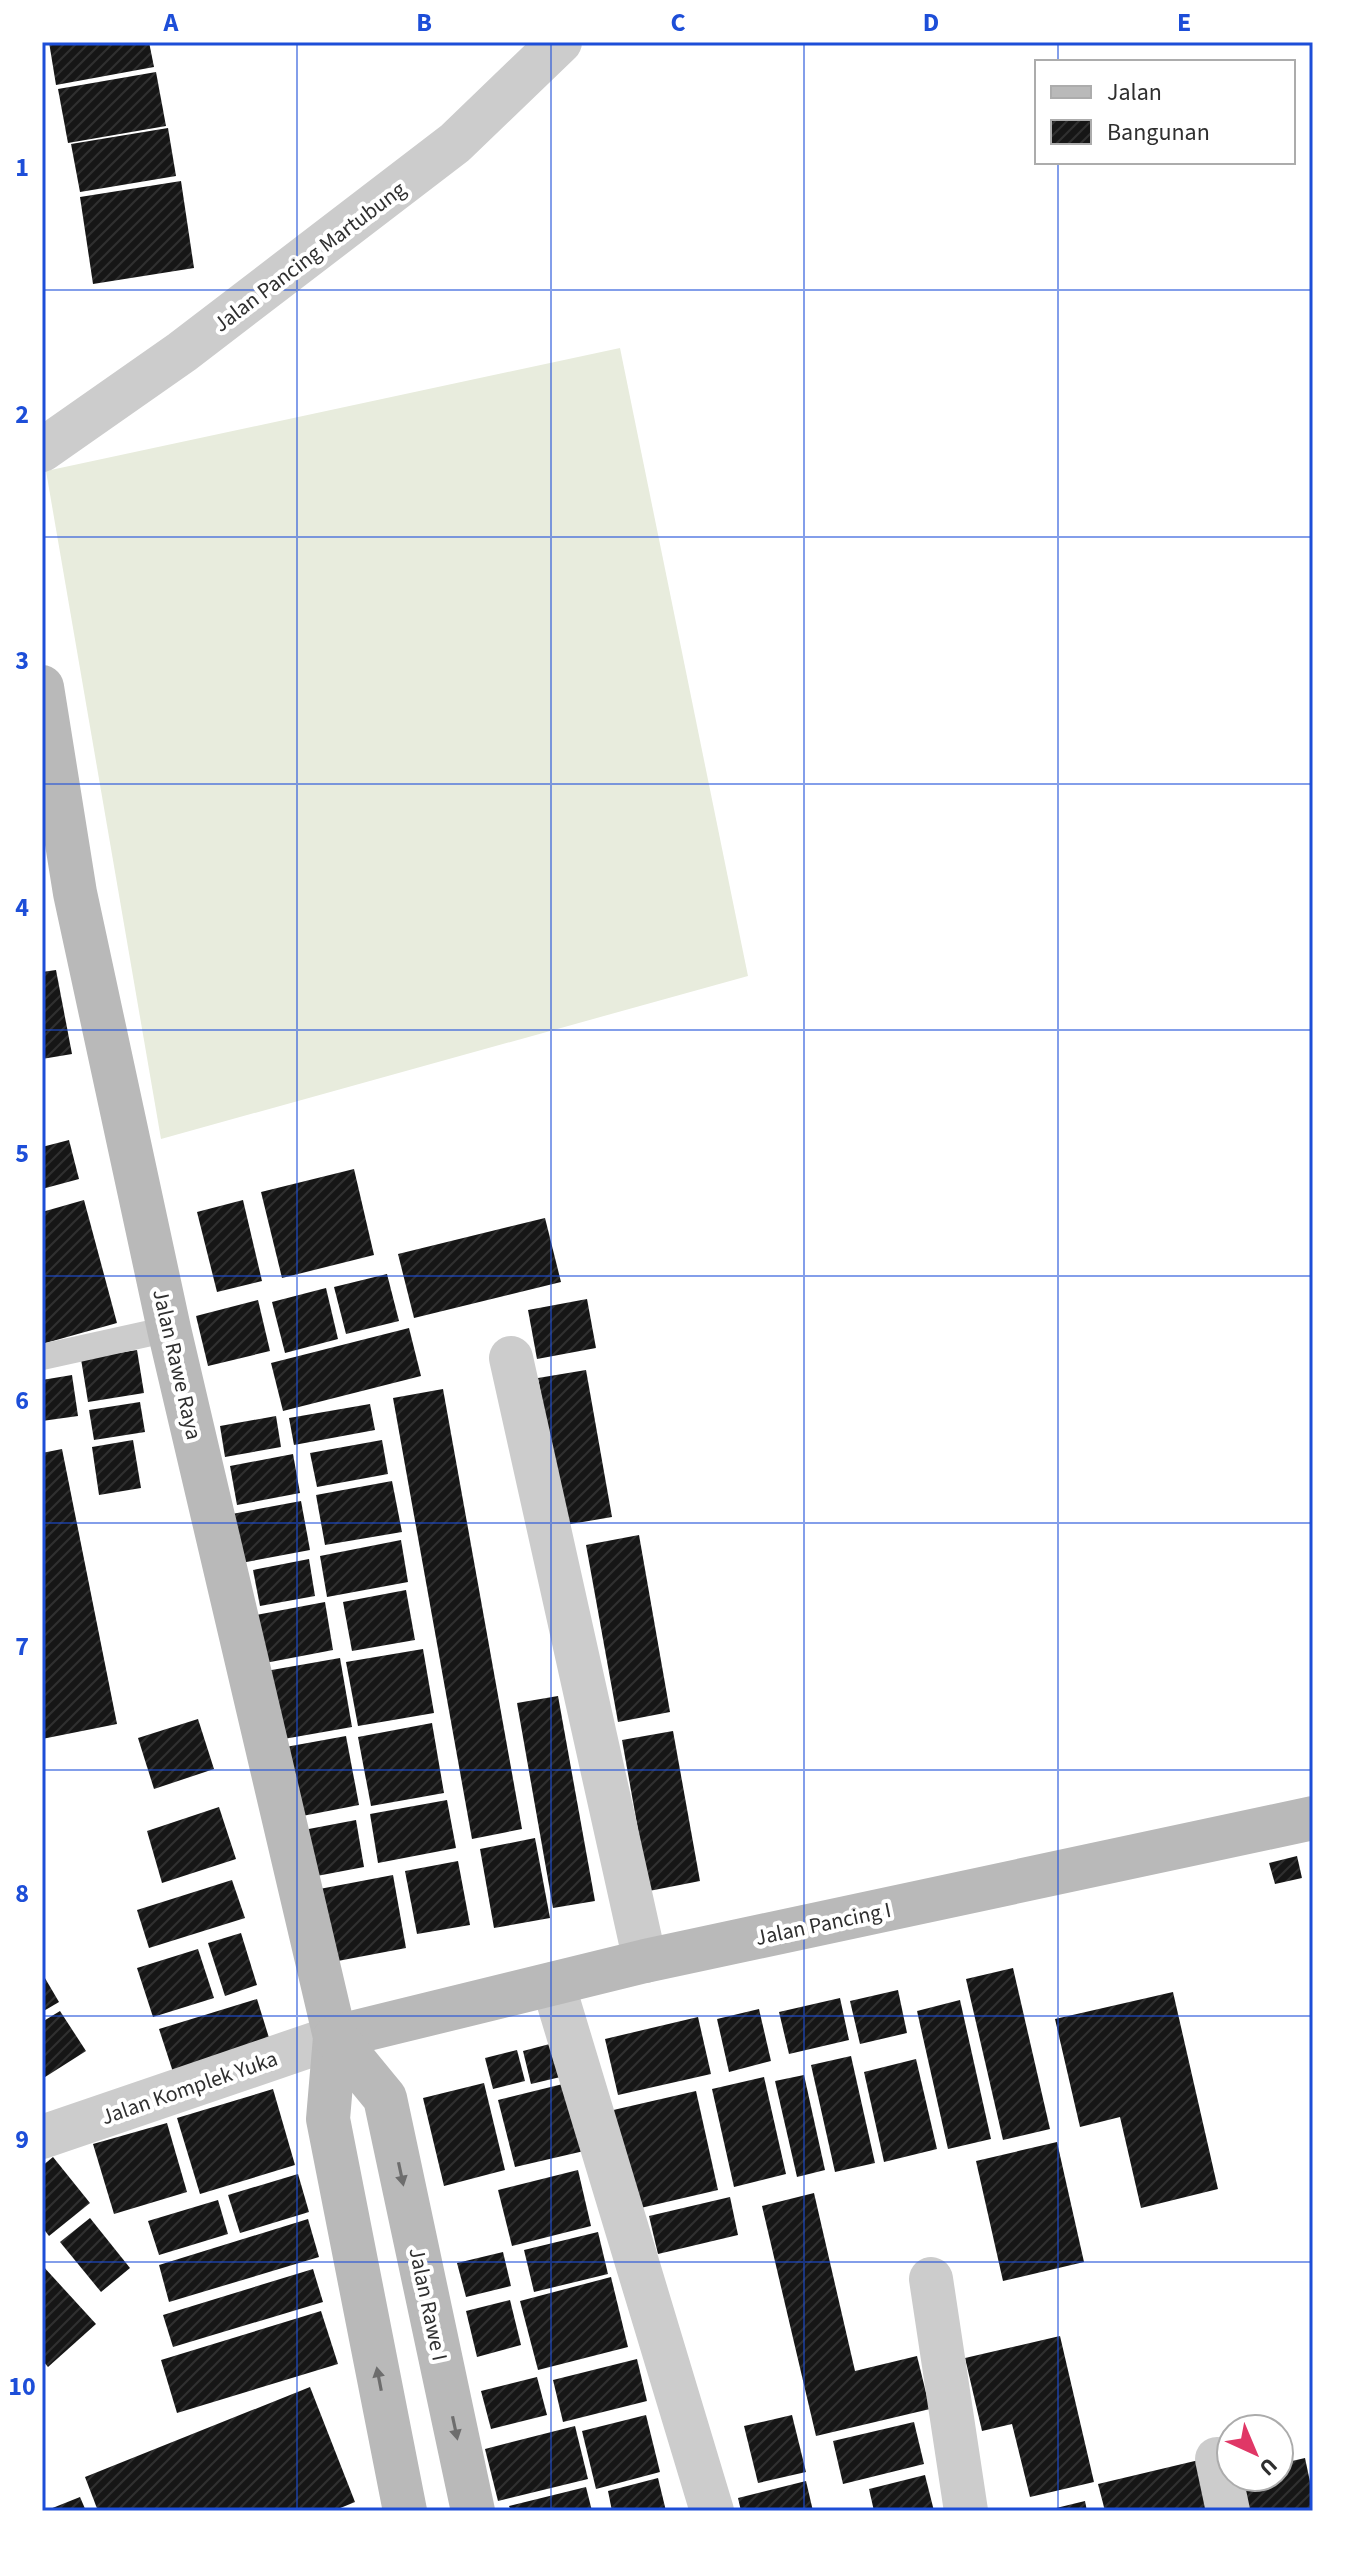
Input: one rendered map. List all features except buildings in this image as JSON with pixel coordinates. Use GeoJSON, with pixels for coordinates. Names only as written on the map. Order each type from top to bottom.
{"type":"FeatureCollection","features":[{"type":"Feature","properties":{"kind":"main road","name":"Jalan Rawe Raya"},"geometry":{"type":"LineString","coordinates":[[42,687],[75,893],[169,1329],[335,2037]]}},
{"type":"Feature","properties":{"kind":"main road","name":"Jalan Pancing I"},"geometry":{"type":"LineString","coordinates":[[335,2037],[645,1961],[1313,1818]]}},
{"type":"Feature","properties":{"kind":"main road","name":"Jalan Rawe I"},"geometry":{"type":"LineString","coordinates":[[335,2037],[385,2098],[473,2511]]}},
{"type":"Feature","properties":{"kind":"main road"},"geometry":{"type":"LineString","coordinates":[[335,2037],[328,2119],[405,2511]]}},
{"type":"Feature","properties":{"kind":"street","name":"Jalan Pancing Martubung"},"geometry":{"type":"LineString","coordinates":[[42,450],[182,352],[455,143],[560,42]]}},
{"type":"Feature","properties":{"kind":"street"},"geometry":{"type":"LineString","coordinates":[[511,1358],[645,1961]]}},
{"type":"Feature","properties":{"kind":"street"},"geometry":{"type":"LineString","coordinates":[[553,1984],[712,2511]]}},
{"type":"Feature","properties":{"kind":"street","name":"Jalan Komplek Yuka"},"geometry":{"type":"LineString","coordinates":[[42,2137],[335,2037]]}},
{"type":"Feature","properties":{"kind":"street"},"geometry":{"type":"LineString","coordinates":[[931,2279],[966,2511]]}},
{"type":"Feature","properties":{"kind":"lane"},"geometry":{"type":"LineString","coordinates":[[42,1357],[169,1329]]}},
{"type":"Feature","properties":{"kind":"shaded area"},"geometry":{"type":"Polygon","coordinates":[[[620,348],[748,976],[161,1139],[46,471],[620,348]]]}}]}
